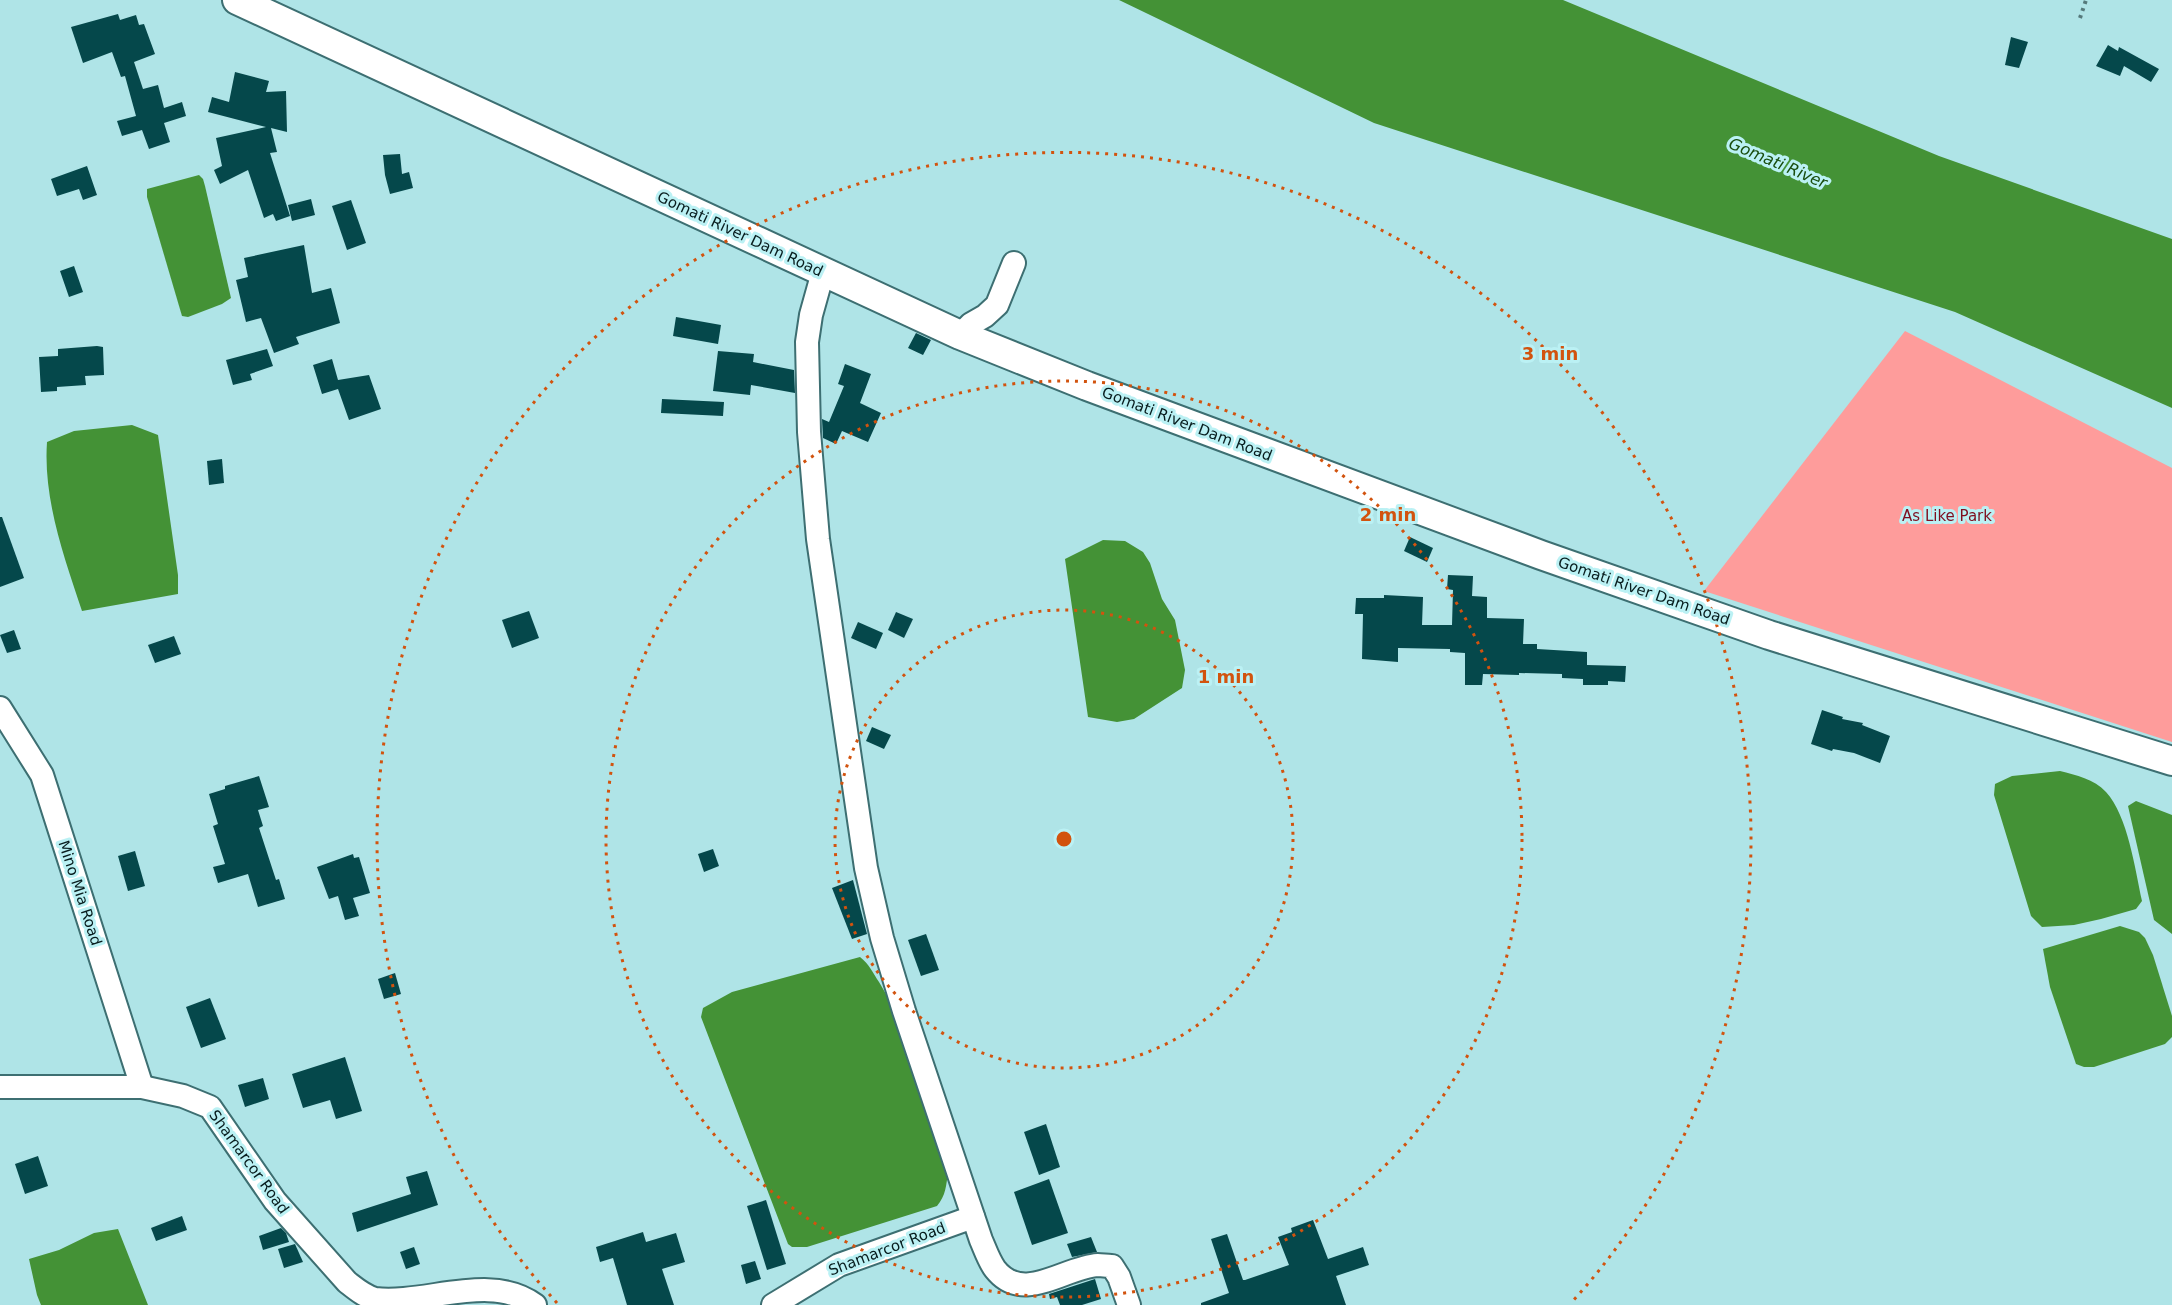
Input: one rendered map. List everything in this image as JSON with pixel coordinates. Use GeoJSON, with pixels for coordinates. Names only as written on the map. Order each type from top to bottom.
{"type":"FeatureCollection","features":[{"type":"Feature","properties":{"kind":"main road","name":"Gomati River Dam Road"},"geometry":{"type":"LineString","coordinates":[[237,0],[960,335],[1119,398],[1541,555],[1769,635],[2172,761]]}},
{"type":"Feature","properties":{"kind":"street"},"geometry":{"type":"LineString","coordinates":[[960,335],[970,324],[985,316],[997,305],[1014,263]]}},
{"type":"Feature","properties":{"kind":"street"},"geometry":{"type":"LineString","coordinates":[[824,272],[811,315],[807,342],[809,432],[819,539],[866,868],[882,938],[973,1217],[994,1267],[1003,1277],[1015,1284],[1027,1286],[1097,1265],[1112,1266],[1119,1277],[1128,1305]]}},
{"type":"Feature","properties":{"kind":"street","name":"Mino Mia Road"},"geometry":{"type":"LineString","coordinates":[[0,708],[42,775],[142,1086]]}},
{"type":"Feature","properties":{"kind":"street","name":"Shamarcor Road"},"geometry":{"type":"LineString","coordinates":[[0,1087],[142,1086],[183,1096],[210,1107],[275,1201],[347,1282],[361,1293],[376,1299],[403,1303],[482,1292],[509,1293],[535,1305]]}},
{"type":"Feature","properties":{"kind":"street","name":"Shamarcor Road"},"geometry":{"type":"LineString","coordinates":[[773,1305],[839,1265],[973,1217]]}},
{"type":"Feature","properties":{"kind":"path"},"geometry":{"type":"LineString","coordinates":[[2080,18],[2086,0]]}},
{"type":"Feature","properties":{"kind":"green space","name":"As Like Park"},"geometry":{"type":"Polygon","coordinates":[[[1905,331],[2172,468],[2172,742],[1704,591],[1905,331]]]}},
{"type":"Feature","properties":{"kind":"water","name":"Gomati River"},"geometry":{"type":"Polygon","coordinates":[[[1119,0],[1563,0],[1939,156],[2172,239],[2172,408],[1955,312],[1374,123],[1119,0]]]}},
{"type":"Feature","properties":{"kind":"water"},"geometry":{"type":"Polygon","coordinates":[[[199,175],[205,186],[231,298],[222,304],[188,317],[182,316],[147,197],[147,189],[199,175]]]}},
{"type":"Feature","properties":{"kind":"water"},"geometry":{"type":"Polygon","coordinates":[[[132,425],[158,435],[178,575],[178,594],[82,611],[56,528],[48,485],[47,442],[74,431],[132,425]]]}},
{"type":"Feature","properties":{"kind":"water"},"geometry":{"type":"Polygon","coordinates":[[[1103,540],[1125,541],[1143,552],[1150,563],[1162,599],[1175,620],[1185,670],[1182,688],[1134,719],[1117,722],[1088,717],[1065,559],[1103,540]]]}},
{"type":"Feature","properties":{"kind":"water"},"geometry":{"type":"Polygon","coordinates":[[[2060,771],[2096,784],[2114,802],[2130,844],[2137,874],[2142,901],[2136,909],[2074,925],[2042,927],[2031,916],[1994,795],[1995,784],[2012,776],[2060,771]]]}},
{"type":"Feature","properties":{"kind":"water"},"geometry":{"type":"Polygon","coordinates":[[[2136,801],[2172,815],[2172,934],[2154,920],[2128,806],[2136,801]]]}},
{"type":"Feature","properties":{"kind":"water"},"geometry":{"type":"Polygon","coordinates":[[[2120,926],[2139,932],[2145,938],[2153,955],[2172,1016],[2172,1037],[2165,1044],[2094,1067],[2084,1067],[2076,1064],[2050,987],[2043,949],[2120,926]]]}},
{"type":"Feature","properties":{"kind":"water"},"geometry":{"type":"Polygon","coordinates":[[[860,957],[871,969],[891,1004],[911,1051],[948,1173],[945,1190],[937,1206],[807,1247],[792,1247],[788,1244],[701,1017],[703,1008],[732,992],[860,957]]]}},
{"type":"Feature","properties":{"kind":"water"},"geometry":{"type":"Polygon","coordinates":[[[118,1229],[148,1305],[41,1305],[29,1259],[59,1250],[94,1233],[118,1229]]]}},
{"type":"Feature","properties":{"kind":"building"},"geometry":{"type":"Polygon","coordinates":[[[118,14],[120,20],[136,15],[139,25],[144,24],[155,54],[134,62],[143,89],[158,85],[164,108],[182,102],[186,116],[164,123],[170,142],[149,149],[142,130],[122,136],[117,121],[136,116],[125,76],[121,77],[112,52],[83,63],[71,27],[118,14]]]}},
{"type":"Feature","properties":{"kind":"building"},"geometry":{"type":"Polygon","coordinates":[[[2011,37],[2028,42],[2019,68],[2005,65],[2011,37]]]}},
{"type":"Feature","properties":{"kind":"building"},"geometry":{"type":"Polygon","coordinates":[[[2108,45],[2118,51],[2119,47],[2159,69],[2151,82],[2124,66],[2120,76],[2096,66],[2108,45]]]}},
{"type":"Feature","properties":{"kind":"building"},"geometry":{"type":"Polygon","coordinates":[[[235,72],[269,81],[266,92],[286,91],[287,132],[271,128],[277,152],[270,153],[290,216],[276,221],[273,214],[264,218],[248,170],[220,184],[214,170],[222,166],[216,138],[266,127],[208,112],[212,97],[229,102],[235,72]]]}},
{"type":"Feature","properties":{"kind":"building"},"geometry":{"type":"Polygon","coordinates":[[[400,154],[402,174],[409,172],[413,188],[390,194],[383,155],[400,154]]]}},
{"type":"Feature","properties":{"kind":"building"},"geometry":{"type":"Polygon","coordinates":[[[87,166],[97,195],[83,200],[79,189],[57,196],[51,179],[87,166]]]}},
{"type":"Feature","properties":{"kind":"building"},"geometry":{"type":"Polygon","coordinates":[[[311,199],[315,215],[292,221],[288,205],[311,199]]]}},
{"type":"Feature","properties":{"kind":"building"},"geometry":{"type":"Polygon","coordinates":[[[351,200],[366,243],[347,250],[332,206],[351,200]]]}},
{"type":"Feature","properties":{"kind":"building"},"geometry":{"type":"Polygon","coordinates":[[[304,245],[312,293],[331,288],[340,323],[296,337],[299,344],[274,353],[261,318],[246,322],[236,280],[248,277],[244,258],[304,245]]]}},
{"type":"Feature","properties":{"kind":"building"},"geometry":{"type":"Polygon","coordinates":[[[74,266],[83,292],[69,297],[60,271],[74,266]]]}},
{"type":"Feature","properties":{"kind":"building"},"geometry":{"type":"Polygon","coordinates":[[[676,317],[721,325],[718,344],[673,336],[676,317]]]}},
{"type":"Feature","properties":{"kind":"building"},"geometry":{"type":"Polygon","coordinates":[[[916,333],[931,340],[923,355],[908,348],[916,333]]]}},
{"type":"Feature","properties":{"kind":"building"},"geometry":{"type":"Polygon","coordinates":[[[103,347],[104,375],[85,376],[86,385],[57,387],[57,391],[41,392],[39,357],[58,356],[58,349],[103,347]]]}},
{"type":"Feature","properties":{"kind":"building"},"geometry":{"type":"Polygon","coordinates":[[[267,349],[273,366],[250,374],[252,380],[233,385],[226,360],[267,349]]]}},
{"type":"Feature","properties":{"kind":"building"},"geometry":{"type":"Polygon","coordinates":[[[718,351],[754,354],[753,362],[794,370],[795,393],[751,385],[750,395],[713,391],[718,351]]]}},
{"type":"Feature","properties":{"kind":"building"},"geometry":{"type":"Polygon","coordinates":[[[332,359],[338,380],[369,375],[381,409],[349,420],[338,389],[322,394],[313,365],[332,359]]]}},
{"type":"Feature","properties":{"kind":"building"},"geometry":{"type":"Polygon","coordinates":[[[845,364],[871,374],[860,403],[881,413],[868,442],[842,431],[836,444],[823,438],[822,419],[829,422],[844,386],[838,384],[845,364]]]}},
{"type":"Feature","properties":{"kind":"building"},"geometry":{"type":"Polygon","coordinates":[[[662,399],[724,402],[723,416],[661,413],[662,399]]]}},
{"type":"Feature","properties":{"kind":"building"},"geometry":{"type":"Polygon","coordinates":[[[222,459],[224,483],[209,485],[207,461],[222,459]]]}},
{"type":"Feature","properties":{"kind":"building"},"geometry":{"type":"Polygon","coordinates":[[[0,517],[2,517],[24,578],[0,587],[0,517]]]}},
{"type":"Feature","properties":{"kind":"building"},"geometry":{"type":"Polygon","coordinates":[[[1410,537],[1433,548],[1427,562],[1404,551],[1410,537]]]}},
{"type":"Feature","properties":{"kind":"building"},"geometry":{"type":"Polygon","coordinates":[[[1448,575],[1473,576],[1472,596],[1487,597],[1487,618],[1524,619],[1523,644],[1537,644],[1537,649],[1587,652],[1587,665],[1626,666],[1625,682],[1608,681],[1608,685],[1583,685],[1583,679],[1562,678],[1562,674],[1519,673],[1519,675],[1483,674],[1482,685],[1465,685],[1465,653],[1450,652],[1450,649],[1398,648],[1398,662],[1362,659],[1363,614],[1355,614],[1356,598],[1384,598],[1384,595],[1423,597],[1422,625],[1452,625],[1453,590],[1447,589],[1448,575]]]}},
{"type":"Feature","properties":{"kind":"building"},"geometry":{"type":"Polygon","coordinates":[[[529,611],[539,638],[512,648],[502,620],[529,611]]]}},
{"type":"Feature","properties":{"kind":"building"},"geometry":{"type":"Polygon","coordinates":[[[896,612],[913,619],[904,638],[888,630],[896,612]]]}},
{"type":"Feature","properties":{"kind":"building"},"geometry":{"type":"Polygon","coordinates":[[[858,622],[883,633],[876,649],[851,638],[858,622]]]}},
{"type":"Feature","properties":{"kind":"building"},"geometry":{"type":"Polygon","coordinates":[[[14,630],[21,649],[7,653],[0,635],[14,630]]]}},
{"type":"Feature","properties":{"kind":"building"},"geometry":{"type":"Polygon","coordinates":[[[174,636],[181,654],[155,663],[148,645],[174,636]]]}},
{"type":"Feature","properties":{"kind":"building"},"geometry":{"type":"Polygon","coordinates":[[[1822,710],[1843,717],[1842,719],[1863,723],[1862,725],[1890,736],[1880,763],[1854,753],[1833,749],[1832,751],[1811,744],[1822,710]]]}},
{"type":"Feature","properties":{"kind":"building"},"geometry":{"type":"Polygon","coordinates":[[[872,727],[891,735],[884,749],[866,741],[872,727]]]}},
{"type":"Feature","properties":{"kind":"building"},"geometry":{"type":"Polygon","coordinates":[[[259,776],[269,807],[258,810],[263,826],[259,828],[276,880],[279,879],[285,899],[258,907],[248,874],[218,883],[213,867],[225,864],[213,826],[218,824],[209,794],[225,789],[225,786],[259,776]]]}},
{"type":"Feature","properties":{"kind":"building"},"geometry":{"type":"Polygon","coordinates":[[[713,849],[719,866],[704,872],[698,854],[713,849]]]}},
{"type":"Feature","properties":{"kind":"building"},"geometry":{"type":"Polygon","coordinates":[[[135,851],[145,886],[128,891],[118,856],[135,851]]]}},
{"type":"Feature","properties":{"kind":"building"},"geometry":{"type":"Polygon","coordinates":[[[353,854],[354,858],[359,857],[370,893],[353,898],[359,916],[345,920],[338,896],[329,899],[317,867],[353,854]]]}},
{"type":"Feature","properties":{"kind":"building"},"geometry":{"type":"Polygon","coordinates":[[[853,880],[867,934],[852,939],[832,888],[853,880]]]}},
{"type":"Feature","properties":{"kind":"building"},"geometry":{"type":"Polygon","coordinates":[[[926,934],[939,970],[921,976],[908,940],[926,934]]]}},
{"type":"Feature","properties":{"kind":"building"},"geometry":{"type":"Polygon","coordinates":[[[395,973],[401,994],[384,999],[378,979],[395,973]]]}},
{"type":"Feature","properties":{"kind":"building"},"geometry":{"type":"Polygon","coordinates":[[[210,998],[226,1039],[201,1048],[186,1007],[210,998]]]}},
{"type":"Feature","properties":{"kind":"building"},"geometry":{"type":"Polygon","coordinates":[[[345,1057],[362,1111],[336,1119],[330,1100],[303,1108],[292,1074],[345,1057]]]}},
{"type":"Feature","properties":{"kind":"building"},"geometry":{"type":"Polygon","coordinates":[[[263,1078],[269,1099],[245,1107],[238,1085],[263,1078]]]}},
{"type":"Feature","properties":{"kind":"building"},"geometry":{"type":"Polygon","coordinates":[[[1046,1124],[1060,1167],[1039,1175],[1024,1132],[1046,1124]]]}},
{"type":"Feature","properties":{"kind":"building"},"geometry":{"type":"Polygon","coordinates":[[[38,1156],[48,1186],[25,1194],[15,1164],[38,1156]]]}},
{"type":"Feature","properties":{"kind":"building"},"geometry":{"type":"Polygon","coordinates":[[[427,1171],[438,1205],[357,1232],[352,1213],[411,1194],[406,1177],[427,1171]]]}},
{"type":"Feature","properties":{"kind":"building"},"geometry":{"type":"Polygon","coordinates":[[[1049,1179],[1068,1233],[1032,1245],[1014,1192],[1049,1179]]]}},
{"type":"Feature","properties":{"kind":"building"},"geometry":{"type":"Polygon","coordinates":[[[766,1200],[786,1264],[767,1270],[747,1206],[766,1200]]]}},
{"type":"Feature","properties":{"kind":"building"},"geometry":{"type":"Polygon","coordinates":[[[182,1216],[187,1230],[156,1241],[151,1228],[182,1216]]]}},
{"type":"Feature","properties":{"kind":"building"},"geometry":{"type":"Polygon","coordinates":[[[1313,1220],[1328,1259],[1363,1247],[1369,1265],[1336,1276],[1346,1305],[1201,1305],[1201,1303],[1229,1293],[1211,1239],[1227,1234],[1243,1280],[1245,1280],[1289,1265],[1278,1237],[1292,1232],[1291,1228],[1313,1220]]]}},
{"type":"Feature","properties":{"kind":"building"},"geometry":{"type":"Polygon","coordinates":[[[281,1228],[286,1233],[289,1242],[263,1250],[259,1236],[281,1228]]]}},
{"type":"Feature","properties":{"kind":"building"},"geometry":{"type":"Polygon","coordinates":[[[643,1232],[646,1242],[676,1233],[685,1262],[662,1269],[674,1305],[627,1305],[613,1258],[600,1262],[596,1247],[643,1232]]]}},
{"type":"Feature","properties":{"kind":"building"},"geometry":{"type":"Polygon","coordinates":[[[1091,1237],[1097,1252],[1072,1257],[1067,1244],[1091,1237]]]}},
{"type":"Feature","properties":{"kind":"building"},"geometry":{"type":"Polygon","coordinates":[[[295,1244],[303,1262],[284,1268],[278,1249],[295,1244]]]}},
{"type":"Feature","properties":{"kind":"building"},"geometry":{"type":"Polygon","coordinates":[[[414,1247],[420,1264],[406,1269],[400,1252],[414,1247]]]}},
{"type":"Feature","properties":{"kind":"building"},"geometry":{"type":"Polygon","coordinates":[[[755,1261],[761,1279],[746,1284],[741,1265],[755,1261]]]}},
{"type":"Feature","properties":{"kind":"building"},"geometry":{"type":"Polygon","coordinates":[[[1095,1279],[1101,1299],[1082,1305],[1060,1305],[1057,1297],[1050,1299],[1049,1294],[1095,1279]]]}}]}
